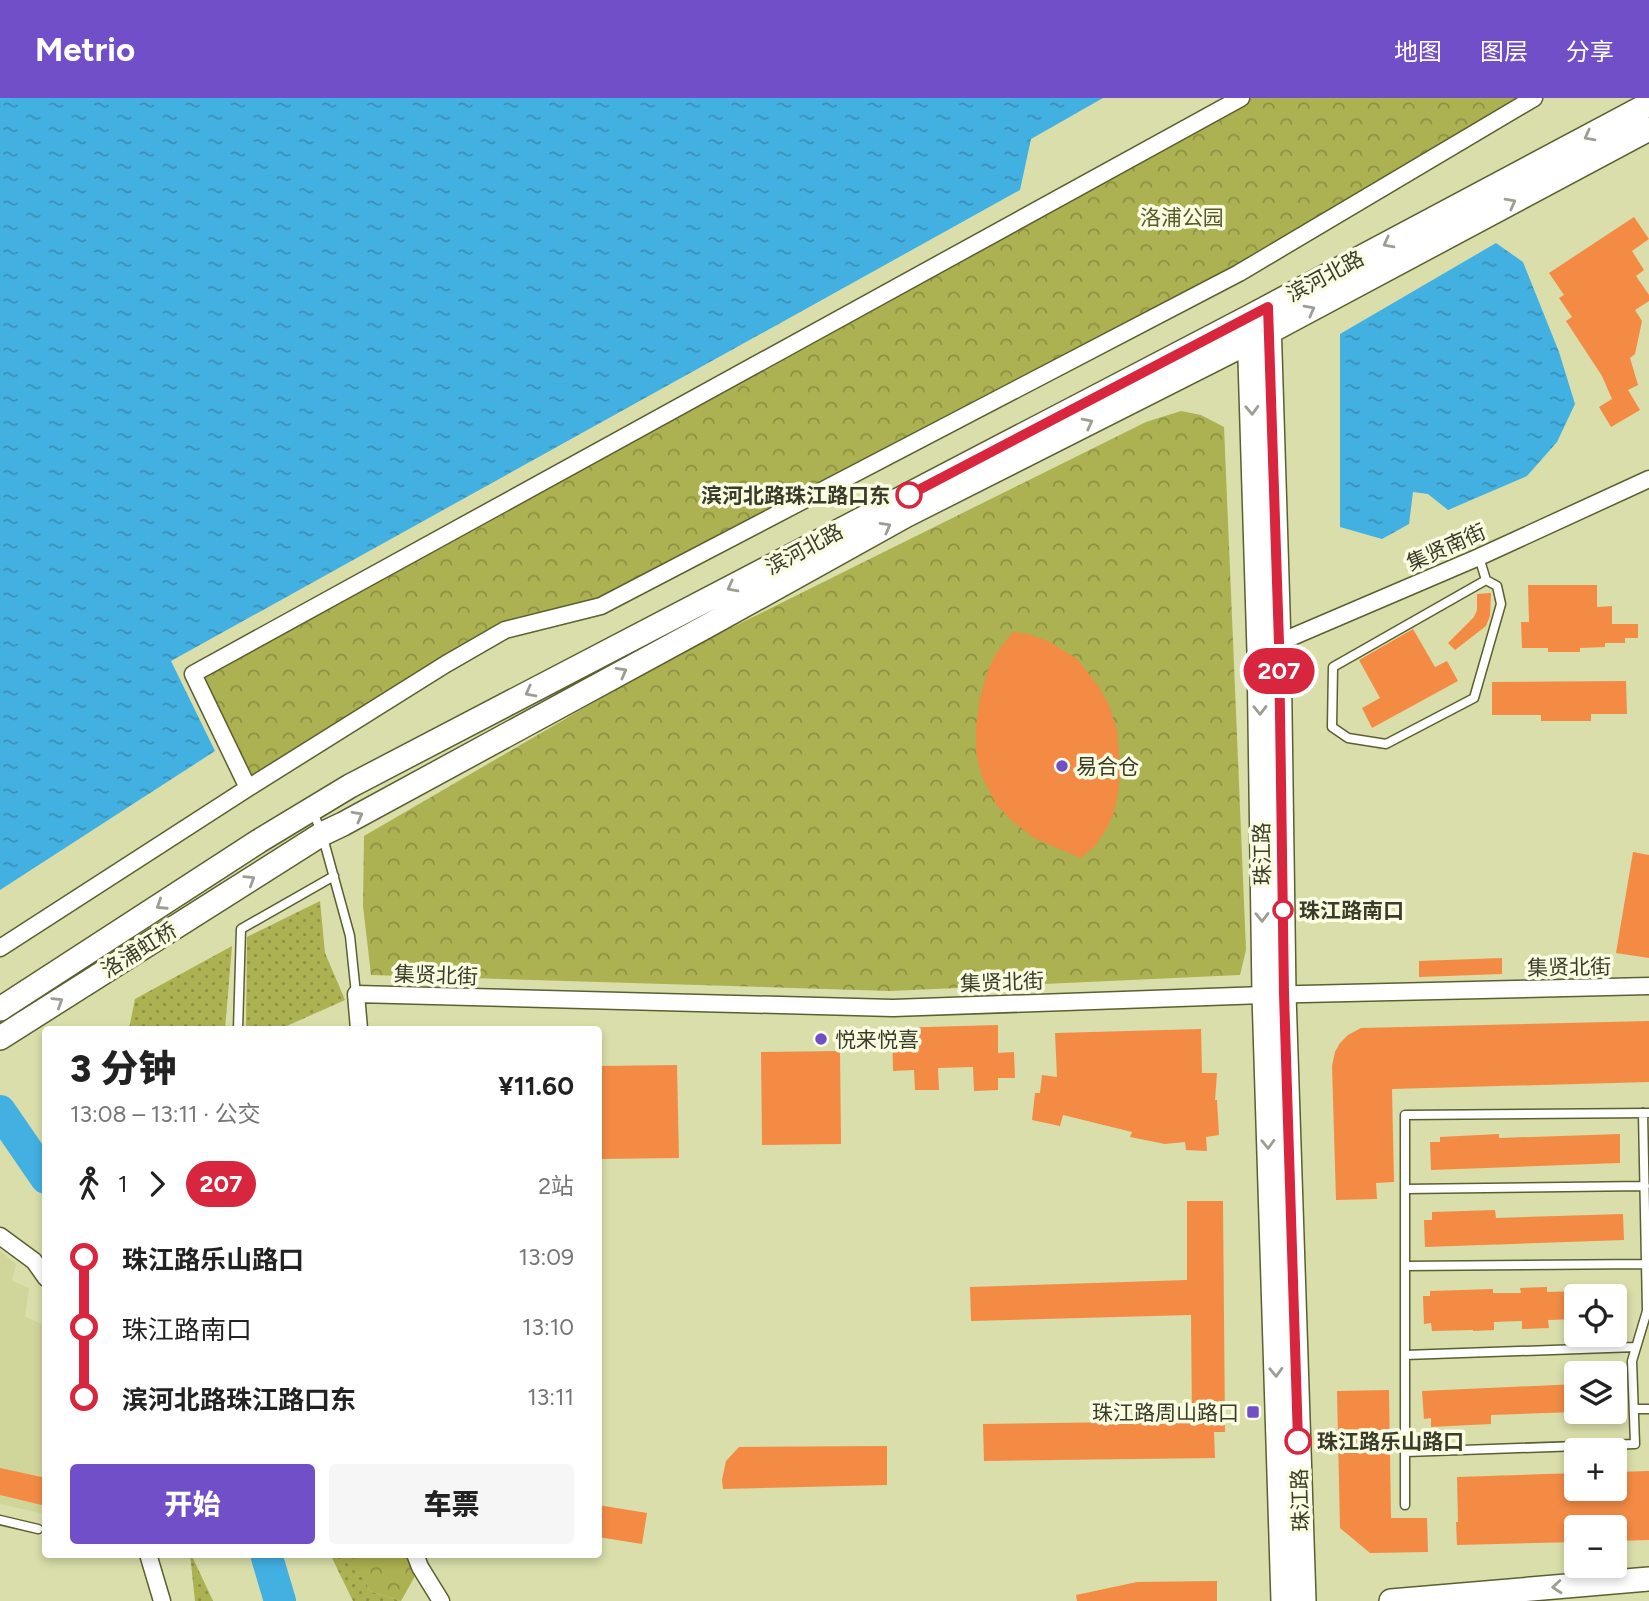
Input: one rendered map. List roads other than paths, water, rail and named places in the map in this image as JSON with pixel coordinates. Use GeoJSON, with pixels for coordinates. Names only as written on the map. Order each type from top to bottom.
{"type":"FeatureCollection","features":[{"type":"Feature","properties":{"kind":"main road","name":"滨河北路"},"geometry":{"type":"LineString","coordinates":[[259,841],[362,780],[1258,312],[1649,104]]}},
{"type":"Feature","properties":{"kind":"main road","name":"滨河北路"},"geometry":{"type":"LineString","coordinates":[[278,862],[322,834],[907,515],[1259,337],[1649,129]]}},
{"type":"Feature","properties":{"kind":"main road","name":"珠江路"},"geometry":{"type":"LineString","coordinates":[[1258,312],[1269,647],[1283,1601]]}},
{"type":"Feature","properties":{"kind":"main road","name":"洛浦虹桥"},"geometry":{"type":"LineString","coordinates":[[0,1009],[259,841]]}},
{"type":"Feature","properties":{"kind":"main road","name":"洛浦虹桥"},"geometry":{"type":"LineString","coordinates":[[0,1038],[278,862]]}},
{"type":"Feature","properties":{"kind":"main road","name":"珠江路"},"geometry":{"type":"LineString","coordinates":[[1274,995],[1304,1601]]}},
{"type":"Feature","properties":{"kind":"main road"},"geometry":{"type":"LineString","coordinates":[[1391,1601],[1649,1579]]}},
{"type":"Feature","properties":{"kind":"street"},"geometry":{"type":"LineString","coordinates":[[248,788],[193,674],[1241,98]]}},
{"type":"Feature","properties":{"kind":"street"},"geometry":{"type":"LineString","coordinates":[[0,948],[248,788],[505,630],[601,606],[1239,273],[1534,98]]}},
{"type":"Feature","properties":{"kind":"street","name":"集贤南街"},"geometry":{"type":"LineString","coordinates":[[1269,647],[1649,479]]}},
{"type":"Feature","properties":{"kind":"street","name":"集贤北街"},"geometry":{"type":"LineString","coordinates":[[356,993],[893,1008],[1649,986]]}},
{"type":"Feature","properties":{"kind":"street"},"geometry":{"type":"LineString","coordinates":[[356,993],[359,1026]]}},
{"type":"Feature","properties":{"kind":"street"},"geometry":{"type":"LineString","coordinates":[[0,1236],[34,1261],[42,1272]]}},
{"type":"Feature","properties":{"kind":"street"},"geometry":{"type":"LineString","coordinates":[[149,1558],[162,1601]]}},
{"type":"Feature","properties":{"kind":"street"},"geometry":{"type":"LineString","coordinates":[[417,1558],[441,1601]]}},
{"type":"Feature","properties":{"kind":"lane"},"geometry":{"type":"LineString","coordinates":[[1479,556],[1486,580],[1497,586],[1501,604],[1474,698],[1386,744],[1348,738],[1332,727],[1333,667],[1486,580]]}},
{"type":"Feature","properties":{"kind":"lane"},"geometry":{"type":"LineString","coordinates":[[312,809],[322,834],[349,936],[356,993]]}},
{"type":"Feature","properties":{"kind":"lane"},"geometry":{"type":"LineString","coordinates":[[238,1026],[241,929],[334,876]]}},
{"type":"Feature","properties":{"kind":"lane"},"geometry":{"type":"LineString","coordinates":[[1405,1505],[1405,1115],[1646,1113],[1647,1321],[1633,1361],[1635,1444],[1406,1451]]}},
{"type":"Feature","properties":{"kind":"lane"},"geometry":{"type":"LineString","coordinates":[[1405,1189],[1645,1186]]}},
{"type":"Feature","properties":{"kind":"lane"},"geometry":{"type":"LineString","coordinates":[[1405,1266],[1646,1264]]}},
{"type":"Feature","properties":{"kind":"lane"},"geometry":{"type":"LineString","coordinates":[[1405,1355],[1636,1347]]}},
{"type":"Feature","properties":{"kind":"lane"},"geometry":{"type":"LineString","coordinates":[[1634,1409],[1649,1409]]}},
{"type":"Feature","properties":{"kind":"lane"},"geometry":{"type":"LineString","coordinates":[[0,1520],[38,1530]]}},
{"type":"Feature","properties":{"kind":"water"},"geometry":{"type":"Polygon","coordinates":[[[0,98],[1103,98],[1031,139],[1020,190],[171,661],[215,751],[0,890],[0,98]]]}},
{"type":"Feature","properties":{"kind":"water"},"geometry":{"type":"Polygon","coordinates":[[[1496,243],[1523,262],[1559,352],[1575,404],[1557,442],[1527,476],[1448,510],[1428,494],[1413,492],[1409,524],[1382,539],[1340,527],[1340,334],[1496,243]]]}},
{"type":"Feature","properties":{"kind":"waterway"},"geometry":{"type":"LineString","coordinates":[[0,1111],[42,1172]]}},
{"type":"Feature","properties":{"kind":"waterway"},"geometry":{"type":"LineString","coordinates":[[267,1558],[280,1601]]}},
{"type":"Feature","properties":{"kind":"place","name":"滨河北路珠江路口东"},"geometry":{"type":"Point","coordinates":[909,495]}},
{"type":"Feature","properties":{"kind":"place","name":"易合仓"},"geometry":{"type":"Point","coordinates":[1062,766]}},
{"type":"Feature","properties":{"kind":"place","name":"珠江路南口"},"geometry":{"type":"Point","coordinates":[1283,910]}},
{"type":"Feature","properties":{"kind":"place","name":"悦来悦喜"},"geometry":{"type":"Point","coordinates":[821,1039]}},
{"type":"Feature","properties":{"kind":"place","name":"珠江路周山路口"},"geometry":{"type":"Point","coordinates":[1253,1412]}},
{"type":"Feature","properties":{"kind":"place","name":"珠江路乐山路口"},"geometry":{"type":"Point","coordinates":[1298,1441]}},
{"type":"Feature","properties":{"kind":"park label","name":"洛浦公园"},"geometry":{"type":"Point","coordinates":[1182,217]}}]}
